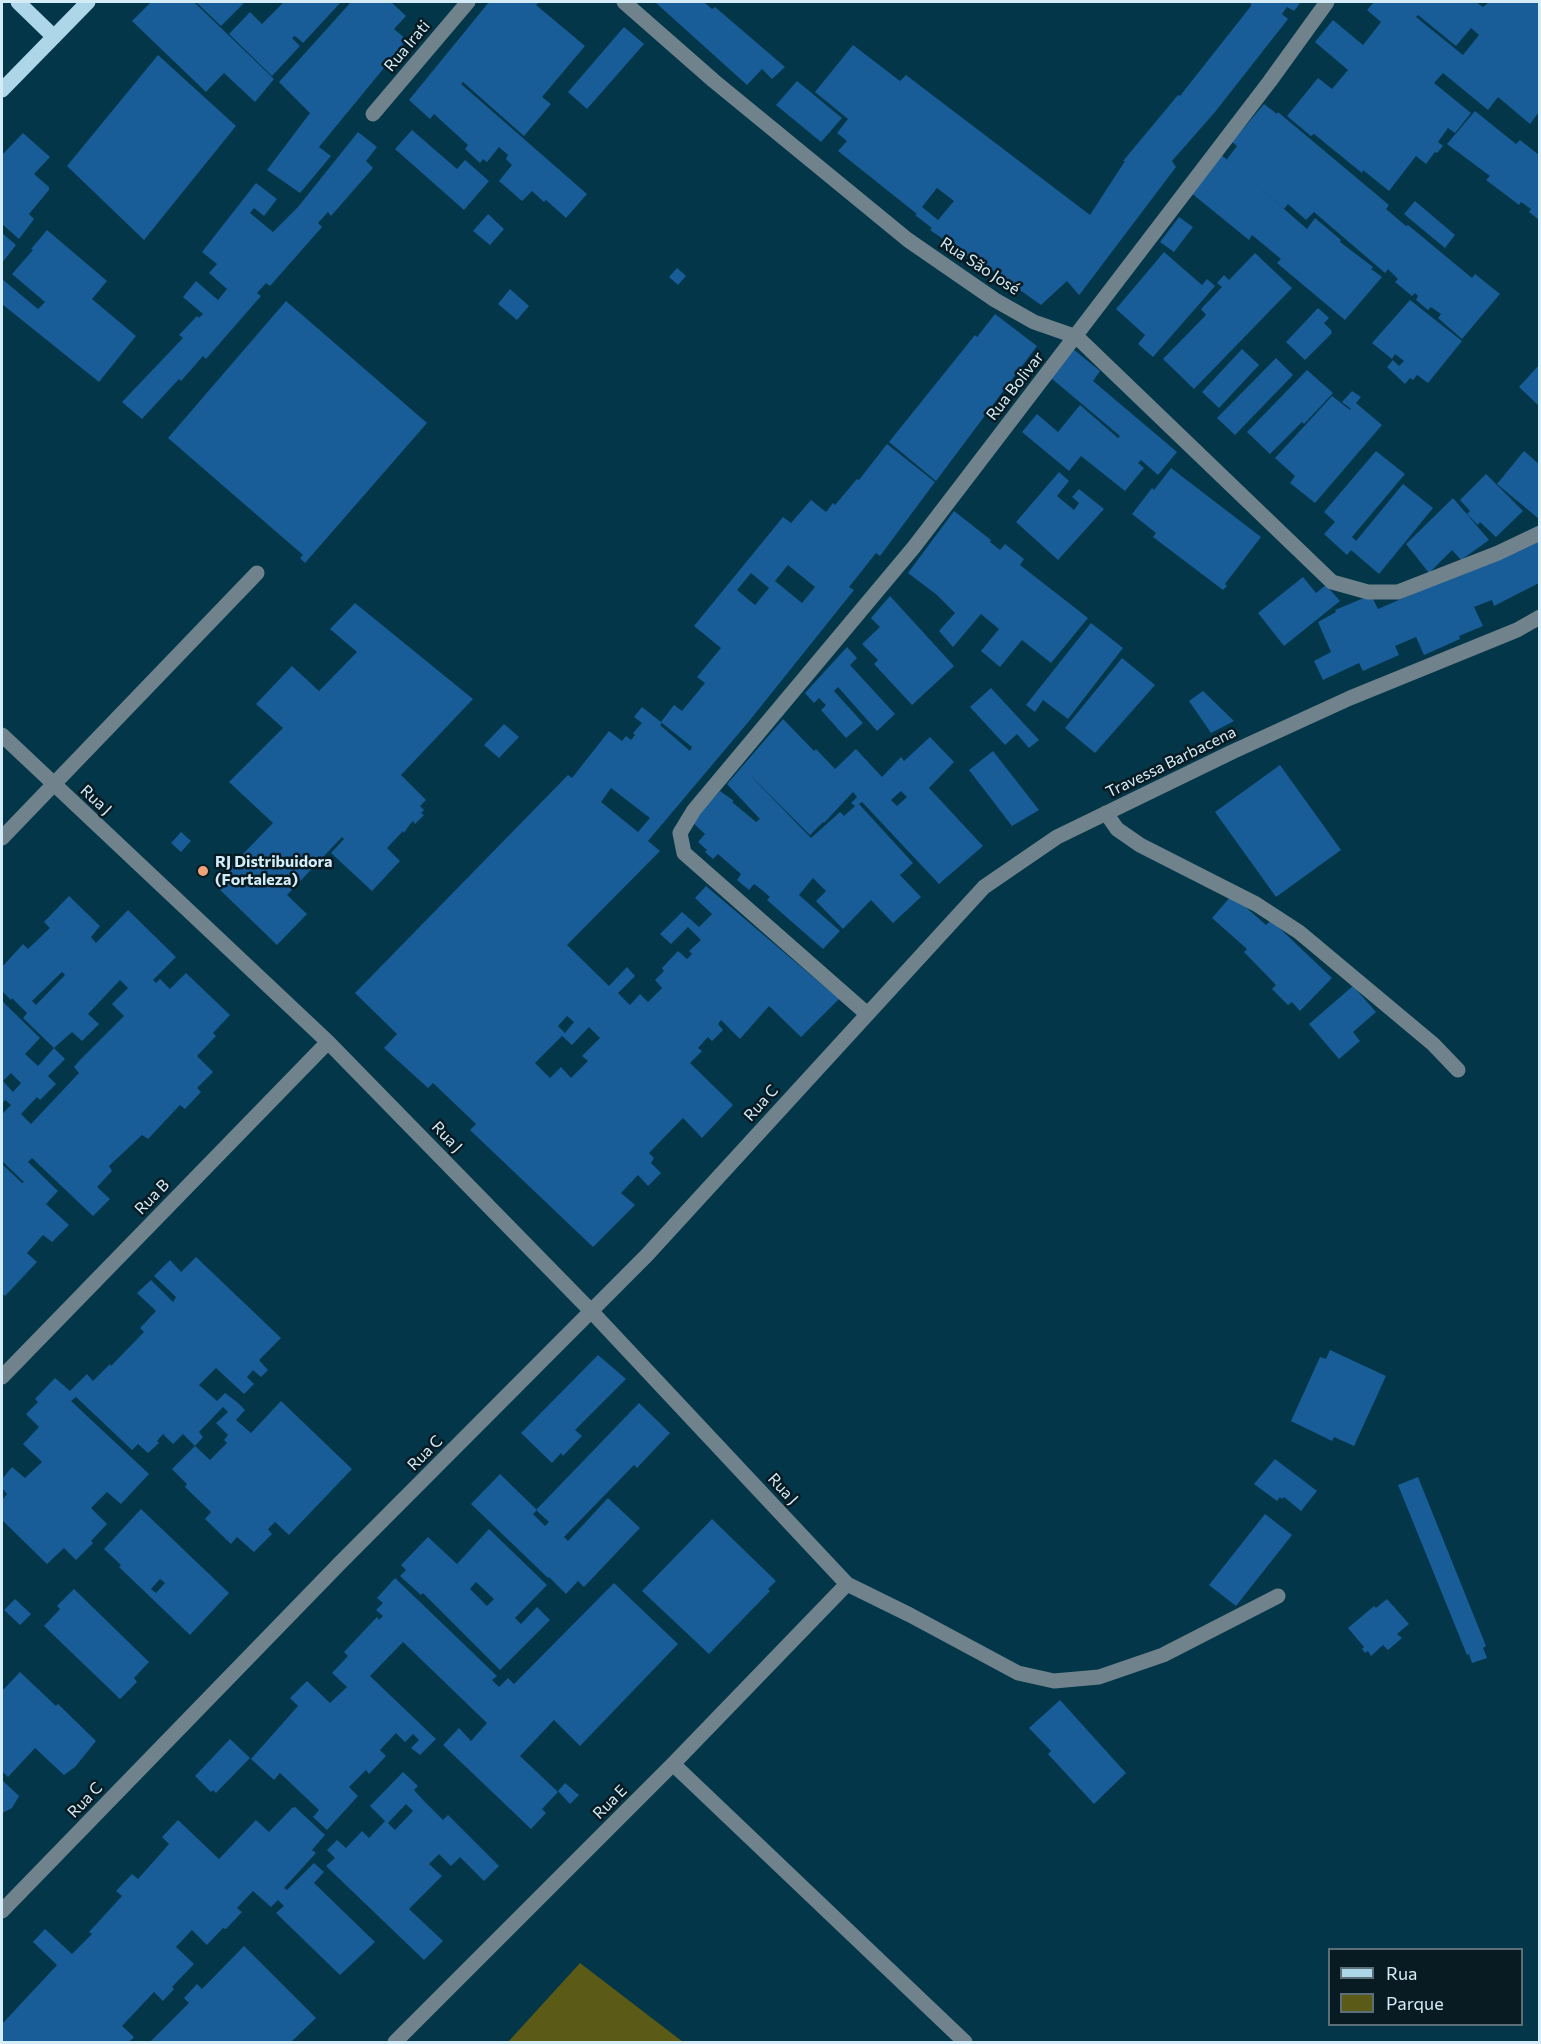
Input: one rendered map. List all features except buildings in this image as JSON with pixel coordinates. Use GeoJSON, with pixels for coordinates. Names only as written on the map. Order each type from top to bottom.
{"type":"FeatureCollection","features":[{"type":"Feature","properties":{"kind":"main road"},"geometry":{"type":"LineString","coordinates":[[18,2],[54,36]]}},
{"type":"Feature","properties":{"kind":"main road"},"geometry":{"type":"LineString","coordinates":[[2,90],[88,2]]}},
{"type":"Feature","properties":{"kind":"street","name":"Rua Irati"},"geometry":{"type":"LineString","coordinates":[[374,114],[468,2]]}},
{"type":"Feature","properties":{"kind":"street","name":"Rua São José"},"geometry":{"type":"LineString","coordinates":[[624,2],[714,81],[908,240],[1034,322],[1077,337],[1332,582],[1368,592],[1398,592],[1498,553],[1539,533]]}},
{"type":"Feature","properties":{"kind":"street","name":"Rua Bolivar"},"geometry":{"type":"LineString","coordinates":[[866,1013],[684,853],[680,833],[694,810],[914,547],[1077,337],[1327,2]]}},
{"type":"Feature","properties":{"kind":"street"},"geometry":{"type":"LineString","coordinates":[[2,838],[257,573]]}},
{"type":"Feature","properties":{"kind":"street","name":"Travessa Barbacena"},"geometry":{"type":"LineString","coordinates":[[866,1013],[984,887],[1057,837],[1307,717],[1517,630],[1539,617]]}},
{"type":"Feature","properties":{"kind":"street","name":"Rua J"},"geometry":{"type":"LineString","coordinates":[[2,735],[328,1042],[592,1312],[847,1584]]}},
{"type":"Feature","properties":{"kind":"street"},"geometry":{"type":"LineString","coordinates":[[1106,813],[1117,829],[1140,845],[1256,904],[1299,932],[1433,1044],[1458,1070]]}},
{"type":"Feature","properties":{"kind":"street","name":"Rua C"},"geometry":{"type":"LineString","coordinates":[[2,1911],[341,1562],[647,1255],[866,1013]]}},
{"type":"Feature","properties":{"kind":"street","name":"Rua B"},"geometry":{"type":"LineString","coordinates":[[2,1377],[328,1042]]}},
{"type":"Feature","properties":{"kind":"street"},"geometry":{"type":"LineString","coordinates":[[847,1584],[1018,1673],[1054,1682],[1099,1677],[1162,1655],[1278,1596]]}},
{"type":"Feature","properties":{"kind":"street","name":"Rua E"},"geometry":{"type":"LineString","coordinates":[[395,2043],[673,1764],[847,1584]]}},
{"type":"Feature","properties":{"kind":"street"},"geometry":{"type":"LineString","coordinates":[[673,1764],[965,2043]]}},
{"type":"Feature","properties":{"kind":"green space"},"geometry":{"type":"Polygon","coordinates":[[[580,1963],[683,2042],[508,2042],[580,1963]]]}},
{"type":"Feature","properties":{"kind":"place","name":"RJ Distribuidora (Fortaleza)"},"geometry":{"type":"Point","coordinates":[203,871]}}]}
